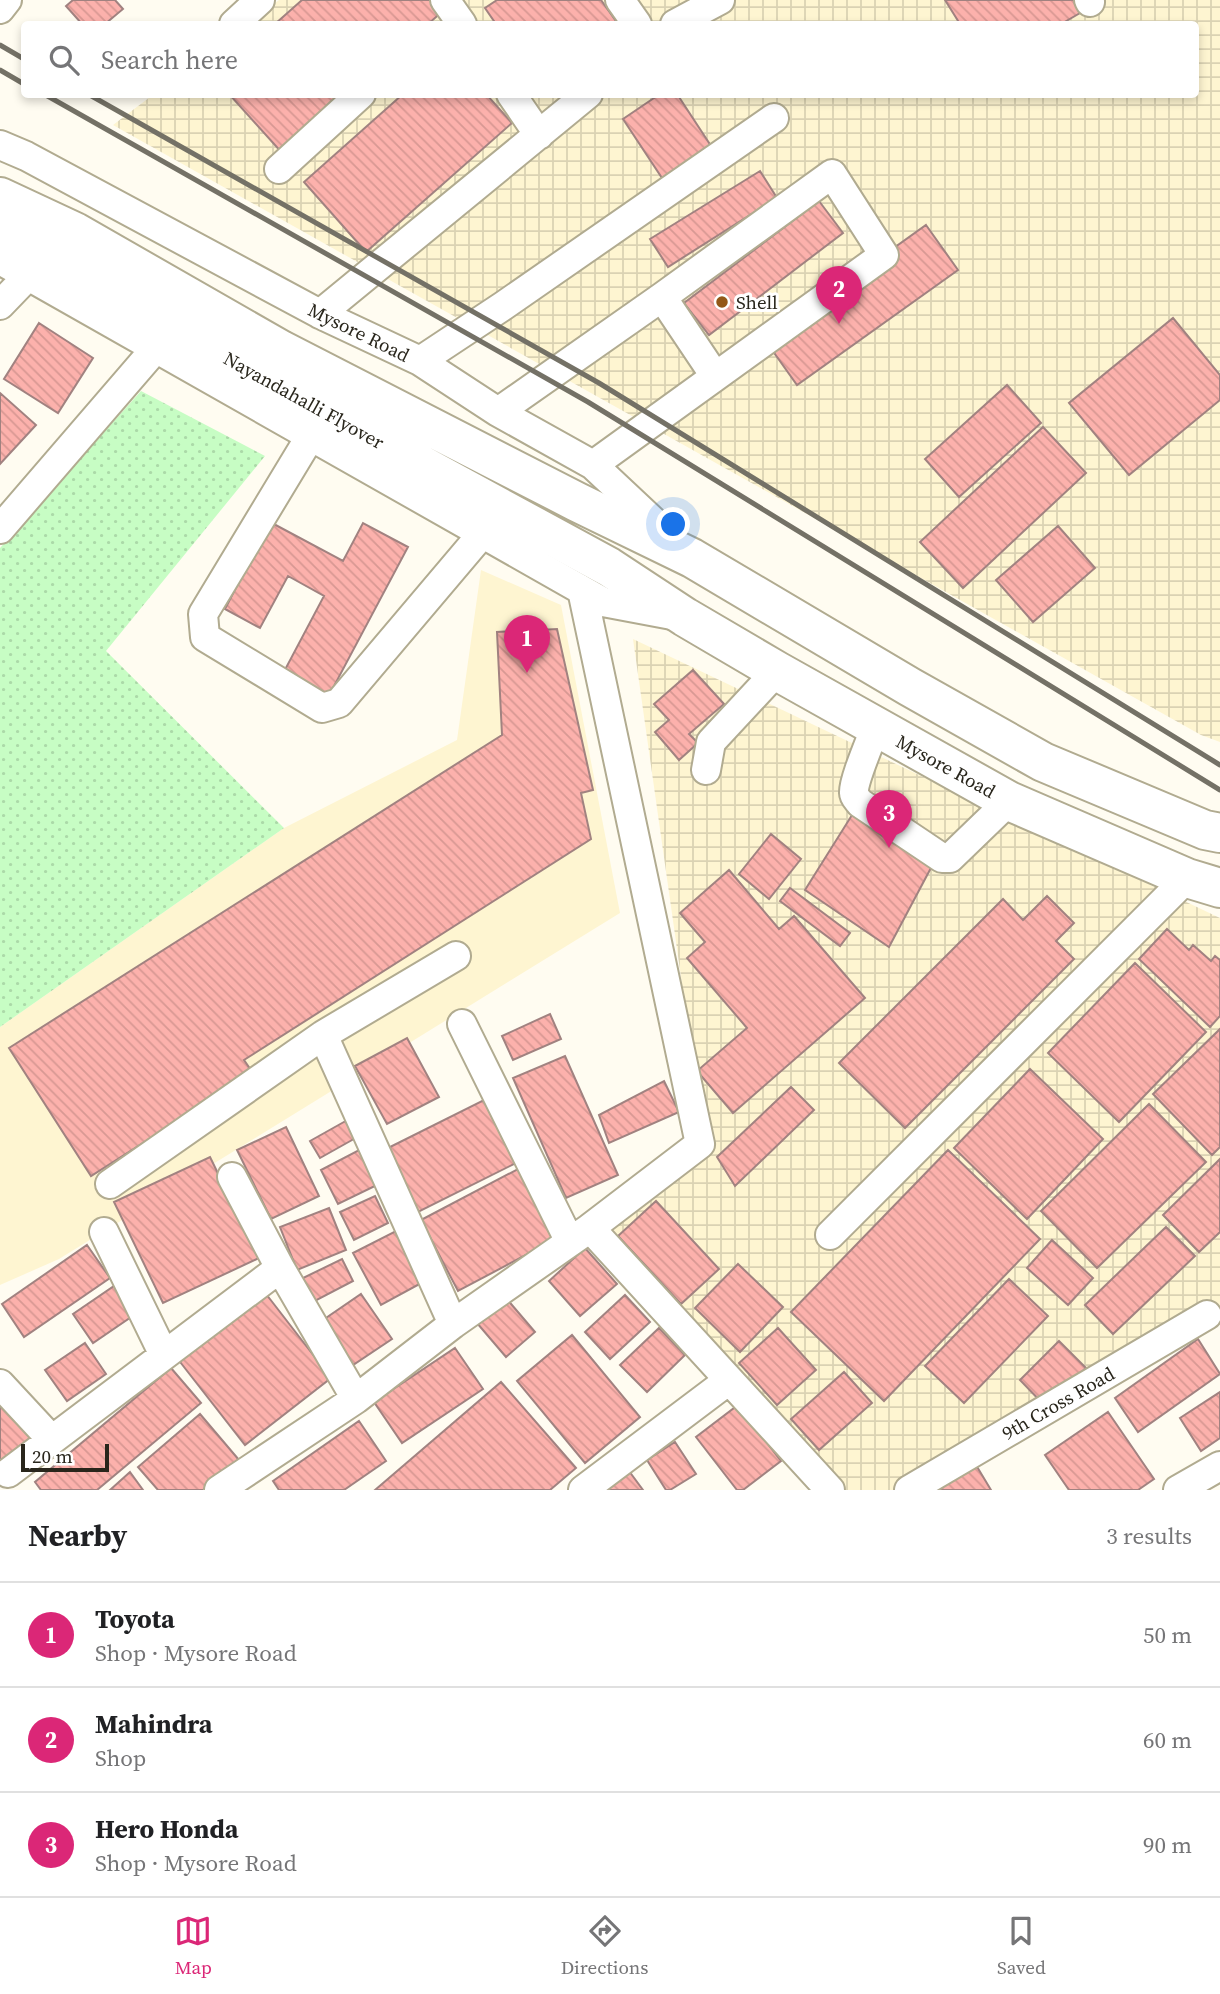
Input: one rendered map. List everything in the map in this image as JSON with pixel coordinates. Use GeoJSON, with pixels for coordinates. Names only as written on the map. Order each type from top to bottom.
{"type":"FeatureCollection","features":[{"type":"Feature","properties":{"kind":"highway","name":"Nayandahalli Flyover"},"geometry":{"type":"LineString","coordinates":[[0,197],[55,256],[596,578]]}},
{"type":"Feature","properties":{"kind":"highway","name":"Nayandahalli Flyover"},"geometry":{"type":"LineString","coordinates":[[0,232],[281,350],[577,502]]}},
{"type":"Feature","properties":{"kind":"highway","name":"Mysore Road"},"geometry":{"type":"LineString","coordinates":[[577,502],[692,558],[1043,762],[1205,830],[1220,833]]}},
{"type":"Feature","properties":{"kind":"highway","name":"Mysore Road"},"geometry":{"type":"LineString","coordinates":[[596,578],[685,617],[1009,801],[1204,883]]}},
{"type":"Feature","properties":{"kind":"street"},"geometry":{"type":"LineString","coordinates":[[0,9],[7,0]]}},
{"type":"Feature","properties":{"kind":"street"},"geometry":{"type":"LineString","coordinates":[[237,21],[260,0]]}},
{"type":"Feature","properties":{"kind":"street"},"geometry":{"type":"LineString","coordinates":[[620,0],[635,21]]}},
{"type":"Feature","properties":{"kind":"street"},"geometry":{"type":"LineString","coordinates":[[681,21],[720,0]]}},
{"type":"Feature","properties":{"kind":"street"},"geometry":{"type":"LineString","coordinates":[[279,169],[357,98]]}},
{"type":"Feature","properties":{"kind":"street"},"geometry":{"type":"LineString","coordinates":[[514,98],[539,135]]}},
{"type":"Feature","properties":{"kind":"street"},"geometry":{"type":"LineString","coordinates":[[320,314],[583,98]]}},
{"type":"Feature","properties":{"kind":"street"},"geometry":{"type":"LineString","coordinates":[[420,361],[774,118]]}},
{"type":"Feature","properties":{"kind":"street","name":"Mysore Road"},"geometry":{"type":"LineString","coordinates":[[0,145],[26,156],[320,314],[420,361],[498,412],[593,465],[692,558]]}},
{"type":"Feature","properties":{"kind":"street"},"geometry":{"type":"LineString","coordinates":[[498,412],[662,298],[832,174],[884,255],[593,465]]}},
{"type":"Feature","properties":{"kind":"street"},"geometry":{"type":"LineString","coordinates":[[0,305],[55,256]]}},
{"type":"Feature","properties":{"kind":"street","name":"Mysore Road"},"geometry":{"type":"LineString","coordinates":[[0,260],[55,256],[156,348],[482,534],[596,578]]}},
{"type":"Feature","properties":{"kind":"street"},"geometry":{"type":"LineString","coordinates":[[662,298],[715,376]]}},
{"type":"Feature","properties":{"kind":"street"},"geometry":{"type":"LineString","coordinates":[[0,529],[156,348]]}},
{"type":"Feature","properties":{"kind":"street"},"geometry":{"type":"LineString","coordinates":[[310,437],[203,614],[205,637],[322,708],[339,703],[482,534]]}},
{"type":"Feature","properties":{"kind":"street"},"geometry":{"type":"LineString","coordinates":[[219,1490],[356,1399],[453,1324],[580,1235],[701,1144],[596,578]]}},
{"type":"Feature","properties":{"kind":"street"},"geometry":{"type":"LineString","coordinates":[[706,770],[711,742],[777,671]]}},
{"type":"Feature","properties":{"kind":"street"},"geometry":{"type":"LineString","coordinates":[[876,726],[858,777],[854,793],[856,798],[942,858],[950,858],[1009,801]]}},
{"type":"Feature","properties":{"kind":"street"},"geometry":{"type":"LineString","coordinates":[[830,1235],[990,1072],[1204,883]]}},
{"type":"Feature","properties":{"kind":"street"},"geometry":{"type":"LineString","coordinates":[[110,1184],[323,1035],[456,956]]}},
{"type":"Feature","properties":{"kind":"street"},"geometry":{"type":"LineString","coordinates":[[462,1024],[580,1235],[729,1380],[830,1490]]}},
{"type":"Feature","properties":{"kind":"street"},"geometry":{"type":"LineString","coordinates":[[323,1035],[453,1324]]}},
{"type":"Feature","properties":{"kind":"street"},"geometry":{"type":"LineString","coordinates":[[232,1177],[280,1268],[356,1399]]}},
{"type":"Feature","properties":{"kind":"street"},"geometry":{"type":"LineString","coordinates":[[104,1232],[164,1355]]}},
{"type":"Feature","properties":{"kind":"street"},"geometry":{"type":"LineString","coordinates":[[8,1473],[280,1268]]}},
{"type":"Feature","properties":{"kind":"street","name":"9th Cross Road"},"geometry":{"type":"LineString","coordinates":[[909,1490],[1207,1315]]}},
{"type":"Feature","properties":{"kind":"street"},"geometry":{"type":"LineString","coordinates":[[583,1490],[729,1380]]}},
{"type":"Feature","properties":{"kind":"street"},"geometry":{"type":"LineString","coordinates":[[0,1384],[52,1440]]}},
{"type":"Feature","properties":{"kind":"street"},"geometry":{"type":"LineString","coordinates":[[1178,1490],[1220,1466]]}},
{"type":"Feature","properties":{"kind":"shaded area"},"geometry":{"type":"Polygon","coordinates":[[[279,0],[1220,0],[1220,742],[1201,735],[113,125],[149,98],[1199,98],[1199,21],[251,21],[279,0]]]}},
{"type":"Feature","properties":{"kind":"shaded area"},"geometry":{"type":"Polygon","coordinates":[[[481,570],[561,605],[620,913],[59,1259],[0,1285],[0,1027],[284,828],[457,740],[481,570]]]}},
{"type":"Feature","properties":{"kind":"shaded area"},"geometry":{"type":"Polygon","coordinates":[[[633,639],[1220,918],[1220,1320],[1207,1315],[904,1490],[839,1490],[599,1230],[703,1132],[633,639]]]}},
{"type":"Feature","properties":{"kind":"green space"},"geometry":{"type":"Polygon","coordinates":[[[141,391],[265,456],[106,651],[284,828],[0,1027],[0,548],[141,391]]]}},
{"type":"Feature","properties":{"kind":"building"},"geometry":{"type":"Polygon","coordinates":[[[73,0],[115,0],[123,9],[109,21],[79,21],[66,6],[73,0]]]}},
{"type":"Feature","properties":{"kind":"building"},"geometry":{"type":"Polygon","coordinates":[[[302,0],[433,0],[443,11],[431,21],[278,21],[302,0]]]}},
{"type":"Feature","properties":{"kind":"building"},"geometry":{"type":"Polygon","coordinates":[[[497,0],[601,0],[616,21],[494,21],[485,8],[497,0]]]}},
{"type":"Feature","properties":{"kind":"building"},"geometry":{"type":"Polygon","coordinates":[[[945,0],[1081,0],[1087,9],[1066,21],[958,21],[945,0]]]}},
{"type":"Feature","properties":{"kind":"building"},"geometry":{"type":"Polygon","coordinates":[[[233,98],[347,98],[284,155],[233,98]]]}},
{"type":"Feature","properties":{"kind":"building"},"geometry":{"type":"Polygon","coordinates":[[[398,98],[490,98],[512,123],[366,252],[304,182],[398,98]]]}},
{"type":"Feature","properties":{"kind":"building"},"geometry":{"type":"Polygon","coordinates":[[[654,98],[680,98],[713,149],[664,181],[623,119],[654,98]]]}},
{"type":"Feature","properties":{"kind":"building"},"geometry":{"type":"Polygon","coordinates":[[[760,171],[777,198],[668,267],[650,239],[760,171]]]}},
{"type":"Feature","properties":{"kind":"building"},"geometry":{"type":"Polygon","coordinates":[[[819,201],[843,233],[709,335],[684,303],[819,201]]]}},
{"type":"Feature","properties":{"kind":"building"},"geometry":{"type":"Polygon","coordinates":[[[926,225],[958,270],[797,385],[765,340],[926,225]]]}},
{"type":"Feature","properties":{"kind":"building"},"geometry":{"type":"Polygon","coordinates":[[[1173,318],[1220,375],[1220,400],[1129,475],[1069,403],[1173,318]]]}},
{"type":"Feature","properties":{"kind":"building"},"geometry":{"type":"Polygon","coordinates":[[[39,323],[93,358],[58,413],[4,379],[39,323]]]}},
{"type":"Feature","properties":{"kind":"building"},"geometry":{"type":"Polygon","coordinates":[[[1007,385],[1041,423],[959,497],[925,459],[1007,385]]]}},
{"type":"Feature","properties":{"kind":"building"},"geometry":{"type":"Polygon","coordinates":[[[0,393],[36,425],[0,464],[0,393]]]}},
{"type":"Feature","properties":{"kind":"building"},"geometry":{"type":"Polygon","coordinates":[[[1043,427],[1086,473],[963,588],[920,542],[1043,427]]]}},
{"type":"Feature","properties":{"kind":"building"},"geometry":{"type":"Polygon","coordinates":[[[270,522],[343,561],[363,523],[408,547],[324,705],[279,681],[324,596],[288,576],[260,628],[225,609],[270,522]]]}},
{"type":"Feature","properties":{"kind":"building"},"geometry":{"type":"Polygon","coordinates":[[[1058,526],[1095,568],[1033,622],[996,580],[1058,526]]]}},
{"type":"Feature","properties":{"kind":"building"},"geometry":{"type":"Polygon","coordinates":[[[557,629],[593,790],[581,793],[591,839],[244,1060],[253,1073],[91,1176],[9,1048],[502,735],[497,632],[557,629]]]}},
{"type":"Feature","properties":{"kind":"building"},"geometry":{"type":"Polygon","coordinates":[[[693,670],[724,704],[689,734],[698,743],[679,760],[655,732],[669,720],[654,704],[693,670]]]}},
{"type":"Feature","properties":{"kind":"building"},"geometry":{"type":"Polygon","coordinates":[[[852,815],[933,864],[889,947],[805,890],[852,815]]]}},
{"type":"Feature","properties":{"kind":"building"},"geometry":{"type":"Polygon","coordinates":[[[771,834],[801,859],[769,899],[739,874],[771,834]]]}},
{"type":"Feature","properties":{"kind":"building"},"geometry":{"type":"Polygon","coordinates":[[[729,870],[779,929],[794,916],[865,998],[733,1113],[697,1071],[747,1028],[687,958],[705,942],[680,913],[729,870]]]}},
{"type":"Feature","properties":{"kind":"building"},"geometry":{"type":"Polygon","coordinates":[[[790,888],[850,933],[840,946],[780,901],[790,888]]]}},
{"type":"Feature","properties":{"kind":"building"},"geometry":{"type":"Polygon","coordinates":[[[1047,896],[1074,923],[1056,941],[1074,959],[905,1128],[839,1063],[1003,899],[1023,920],[1047,896]]]}},
{"type":"Feature","properties":{"kind":"building"},"geometry":{"type":"Polygon","coordinates":[[[1167,929],[1189,950],[1193,945],[1211,961],[1215,956],[1220,960],[1220,1016],[1210,1027],[1139,959],[1167,929]]]}},
{"type":"Feature","properties":{"kind":"building"},"geometry":{"type":"Polygon","coordinates":[[[1135,963],[1206,1032],[1119,1122],[1048,1053],[1135,963]]]}},
{"type":"Feature","properties":{"kind":"building"},"geometry":{"type":"Polygon","coordinates":[[[550,1014],[561,1039],[513,1060],[502,1036],[550,1014]]]}},
{"type":"Feature","properties":{"kind":"building"},"geometry":{"type":"Polygon","coordinates":[[[1220,1029],[1220,1147],[1212,1155],[1153,1094],[1220,1029]]]}},
{"type":"Feature","properties":{"kind":"building"},"geometry":{"type":"Polygon","coordinates":[[[407,1038],[439,1097],[387,1124],[355,1066],[407,1038]]]}},
{"type":"Feature","properties":{"kind":"building"},"geometry":{"type":"Polygon","coordinates":[[[565,1056],[618,1175],[566,1198],[513,1078],[565,1056]]]}},
{"type":"Feature","properties":{"kind":"building"},"geometry":{"type":"Polygon","coordinates":[[[1030,1069],[1103,1139],[1027,1219],[954,1148],[1030,1069]]]}},
{"type":"Feature","properties":{"kind":"building"},"geometry":{"type":"Polygon","coordinates":[[[664,1081],[679,1112],[609,1143],[599,1115],[664,1081]]]}},
{"type":"Feature","properties":{"kind":"building"},"geometry":{"type":"Polygon","coordinates":[[[791,1087],[814,1110],[735,1186],[717,1157],[791,1087]]]}},
{"type":"Feature","properties":{"kind":"building"},"geometry":{"type":"Polygon","coordinates":[[[488,1098],[520,1161],[416,1213],[384,1150],[488,1098]]]}},
{"type":"Feature","properties":{"kind":"building"},"geometry":{"type":"Polygon","coordinates":[[[1149,1104],[1206,1162],[1097,1268],[1041,1211],[1149,1104]]]}},
{"type":"Feature","properties":{"kind":"building"},"geometry":{"type":"Polygon","coordinates":[[[351,1118],[361,1135],[320,1158],[310,1141],[351,1118]]]}},
{"type":"Feature","properties":{"kind":"building"},"geometry":{"type":"Polygon","coordinates":[[[286,1127],[319,1196],[271,1219],[237,1150],[286,1127]]]}},
{"type":"Feature","properties":{"kind":"building"},"geometry":{"type":"Polygon","coordinates":[[[361,1149],[379,1184],[338,1204],[321,1170],[361,1149]]]}},
{"type":"Feature","properties":{"kind":"building"},"geometry":{"type":"Polygon","coordinates":[[[948,1150],[1040,1239],[884,1401],[791,1312],[948,1150]]]}},
{"type":"Feature","properties":{"kind":"building"},"geometry":{"type":"Polygon","coordinates":[[[210,1157],[259,1258],[163,1303],[114,1202],[210,1157]]]}},
{"type":"Feature","properties":{"kind":"building"},"geometry":{"type":"Polygon","coordinates":[[[1220,1159],[1220,1232],[1199,1252],[1163,1215],[1220,1159]]]}},
{"type":"Feature","properties":{"kind":"building"},"geometry":{"type":"Polygon","coordinates":[[[518,1169],[556,1239],[458,1291],[421,1220],[518,1169]]]}},
{"type":"Feature","properties":{"kind":"building"},"geometry":{"type":"Polygon","coordinates":[[[375,1196],[388,1223],[354,1240],[340,1212],[375,1196]]]}},
{"type":"Feature","properties":{"kind":"building"},"geometry":{"type":"Polygon","coordinates":[[[656,1201],[719,1269],[681,1304],[618,1236],[656,1201]]]}},
{"type":"Feature","properties":{"kind":"building"},"geometry":{"type":"Polygon","coordinates":[[[329,1208],[346,1250],[297,1270],[280,1227],[329,1208]]]}},
{"type":"Feature","properties":{"kind":"building"},"geometry":{"type":"Polygon","coordinates":[[[1166,1227],[1195,1256],[1113,1334],[1085,1305],[1166,1227]]]}},
{"type":"Feature","properties":{"kind":"building"},"geometry":{"type":"Polygon","coordinates":[[[398,1230],[425,1281],[381,1305],[353,1253],[398,1230]]]}},
{"type":"Feature","properties":{"kind":"building"},"geometry":{"type":"Polygon","coordinates":[[[1052,1240],[1093,1278],[1068,1305],[1027,1268],[1052,1240]]]}},
{"type":"Feature","properties":{"kind":"building"},"geometry":{"type":"Polygon","coordinates":[[[87,1245],[110,1278],[24,1337],[2,1304],[87,1245]]]}},
{"type":"Feature","properties":{"kind":"building"},"geometry":{"type":"Polygon","coordinates":[[[585,1248],[617,1284],[580,1316],[549,1281],[585,1248]]]}},
{"type":"Feature","properties":{"kind":"building"},"geometry":{"type":"Polygon","coordinates":[[[342,1259],[353,1281],[311,1303],[299,1280],[342,1259]]]}},
{"type":"Feature","properties":{"kind":"building"},"geometry":{"type":"Polygon","coordinates":[[[738,1264],[783,1307],[740,1352],[695,1308],[738,1264]]]}},
{"type":"Feature","properties":{"kind":"building"},"geometry":{"type":"Polygon","coordinates":[[[1009,1279],[1048,1316],[964,1403],[925,1366],[1009,1279]]]}},
{"type":"Feature","properties":{"kind":"building"},"geometry":{"type":"Polygon","coordinates":[[[117,1284],[137,1313],[93,1343],[73,1314],[117,1284]]]}},
{"type":"Feature","properties":{"kind":"building"},"geometry":{"type":"Polygon","coordinates":[[[263,1290],[331,1378],[245,1445],[177,1358],[263,1290]]]}},
{"type":"Feature","properties":{"kind":"building"},"geometry":{"type":"Polygon","coordinates":[[[361,1294],[392,1339],[353,1365],[323,1320],[361,1294]]]}},
{"type":"Feature","properties":{"kind":"building"},"geometry":{"type":"Polygon","coordinates":[[[625,1295],[650,1322],[610,1359],[585,1332],[625,1295]]]}},
{"type":"Feature","properties":{"kind":"building"},"geometry":{"type":"Polygon","coordinates":[[[506,1298],[535,1332],[506,1357],[477,1323],[506,1298]]]}},
{"type":"Feature","properties":{"kind":"building"},"geometry":{"type":"Polygon","coordinates":[[[659,1328],[685,1355],[647,1392],[620,1365],[659,1328]]]}},
{"type":"Feature","properties":{"kind":"building"},"geometry":{"type":"Polygon","coordinates":[[[778,1328],[816,1370],[777,1405],[739,1363],[778,1328]]]}},
{"type":"Feature","properties":{"kind":"building"},"geometry":{"type":"Polygon","coordinates":[[[572,1335],[640,1417],[585,1463],[517,1381],[572,1335]]]}},
{"type":"Feature","properties":{"kind":"building"},"geometry":{"type":"Polygon","coordinates":[[[1198,1339],[1220,1374],[1138,1432],[1115,1398],[1198,1339]]]}},
{"type":"Feature","properties":{"kind":"building"},"geometry":{"type":"Polygon","coordinates":[[[1059,1341],[1086,1368],[1046,1407],[1020,1380],[1059,1341]]]}},
{"type":"Feature","properties":{"kind":"building"},"geometry":{"type":"Polygon","coordinates":[[[85,1343],[106,1374],[67,1401],[45,1370],[85,1343]]]}},
{"type":"Feature","properties":{"kind":"building"},"geometry":{"type":"Polygon","coordinates":[[[455,1348],[483,1389],[402,1443],[374,1402],[455,1348]]]}},
{"type":"Feature","properties":{"kind":"building"},"geometry":{"type":"Polygon","coordinates":[[[171,1368],[201,1403],[97,1490],[41,1490],[35,1482],[171,1368]]]}},
{"type":"Feature","properties":{"kind":"building"},"geometry":{"type":"Polygon","coordinates":[[[844,1372],[872,1403],[819,1450],[791,1419],[844,1372]]]}},
{"type":"Feature","properties":{"kind":"building"},"geometry":{"type":"Polygon","coordinates":[[[501,1382],[576,1468],[550,1490],[375,1490],[501,1382]]]}},
{"type":"Feature","properties":{"kind":"building"},"geometry":{"type":"Polygon","coordinates":[[[1220,1392],[1220,1438],[1201,1451],[1180,1418],[1220,1392]]]}},
{"type":"Feature","properties":{"kind":"building"},"geometry":{"type":"Polygon","coordinates":[[[0,1399],[35,1439],[0,1469],[0,1399]]]}},
{"type":"Feature","properties":{"kind":"building"},"geometry":{"type":"Polygon","coordinates":[[[738,1405],[781,1461],[743,1490],[737,1490],[696,1437],[738,1405]]]}},
{"type":"Feature","properties":{"kind":"building"},"geometry":{"type":"Polygon","coordinates":[[[1108,1412],[1154,1479],[1138,1490],[1069,1490],[1045,1455],[1108,1412]]]}},
{"type":"Feature","properties":{"kind":"building"},"geometry":{"type":"Polygon","coordinates":[[[200,1414],[239,1460],[203,1490],[158,1490],[138,1467],[200,1414]]]}},
{"type":"Feature","properties":{"kind":"building"},"geometry":{"type":"Polygon","coordinates":[[[359,1421],[386,1461],[344,1490],[279,1490],[273,1481],[359,1421]]]}},
{"type":"Feature","properties":{"kind":"building"},"geometry":{"type":"Polygon","coordinates":[[[675,1442],[696,1474],[666,1490],[647,1460],[675,1442]]]}},
{"type":"Feature","properties":{"kind":"building"},"geometry":{"type":"Polygon","coordinates":[[[973,1460],[991,1490],[925,1490],[973,1460]]]}},
{"type":"Feature","properties":{"kind":"building"},"geometry":{"type":"Polygon","coordinates":[[[629,1471],[643,1490],[604,1490],[629,1471]]]}},
{"type":"Feature","properties":{"kind":"building"},"geometry":{"type":"Polygon","coordinates":[[[130,1472],[143,1490],[110,1490],[130,1472]]]}},
{"type":"Feature","properties":{"kind":"railway"},"geometry":{"type":"LineString","coordinates":[[0,45],[21,57]]}},
{"type":"Feature","properties":{"kind":"railway"},"geometry":{"type":"LineString","coordinates":[[0,70],[21,82]]}},
{"type":"Feature","properties":{"kind":"railway"},"geometry":{"type":"LineString","coordinates":[[51,98],[588,402],[1220,790]]}},
{"type":"Feature","properties":{"kind":"railway"},"geometry":{"type":"LineString","coordinates":[[95,98],[599,383],[1220,765]]}},
{"type":"Feature","properties":{"kind":"place","name":"Shell"},"geometry":{"type":"Point","coordinates":[722,302]}},
{"type":"Feature","properties":{"kind":"place","name":"Mahindra"},"geometry":{"type":"Point","coordinates":[839,324]}},
{"type":"Feature","properties":{"kind":"place","name":"Toyota"},"geometry":{"type":"Point","coordinates":[527,673]}},
{"type":"Feature","properties":{"kind":"place","name":"Hero Honda"},"geometry":{"type":"Point","coordinates":[889,848]}}]}
